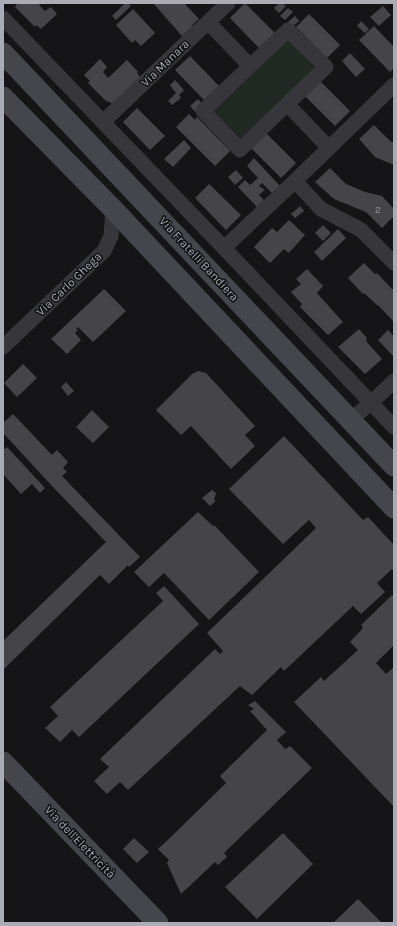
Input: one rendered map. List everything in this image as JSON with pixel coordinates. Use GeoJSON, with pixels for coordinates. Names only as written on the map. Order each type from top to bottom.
{"type":"FeatureCollection","features":[{"type":"Feature","properties":{"kind":"main road","name":"Via Fratelli Bandiera"},"geometry":{"type":"LineString","coordinates":[[3,53],[394,466]]}},
{"type":"Feature","properties":{"kind":"main road"},"geometry":{"type":"LineString","coordinates":[[3,97],[113,209],[394,508]]}},
{"type":"Feature","properties":{"kind":"main road","name":"Via dell'Elettricità"},"geometry":{"type":"LineString","coordinates":[[3,762],[158,923]]}},
{"type":"Feature","properties":{"kind":"street","name":"Via Manara"},"geometry":{"type":"LineString","coordinates":[[103,122],[228,3]]}},
{"type":"Feature","properties":{"kind":"street","name":"Via Fratelli Bandiera"},"geometry":{"type":"LineString","coordinates":[[3,18],[394,427]]}},
{"type":"Feature","properties":{"kind":"street"},"geometry":{"type":"LineString","coordinates":[[208,22],[250,66]]}},
{"type":"Feature","properties":{"kind":"street"},"geometry":{"type":"LineString","coordinates":[[288,30],[326,66],[287,104],[240,150],[202,111],[288,30]]}},
{"type":"Feature","properties":{"kind":"street"},"geometry":{"type":"LineString","coordinates":[[224,248],[394,85]]}},
{"type":"Feature","properties":{"kind":"street"},"geometry":{"type":"LineString","coordinates":[[287,104],[329,148]]}},
{"type":"Feature","properties":{"kind":"street"},"geometry":{"type":"LineString","coordinates":[[295,181],[322,209],[361,230],[394,263]]}},
{"type":"Feature","properties":{"kind":"street","name":"Via Carlo Ghega"},"geometry":{"type":"LineString","coordinates":[[3,347],[104,251],[111,236],[113,209]]}},
{"type":"Feature","properties":{"kind":"street"},"geometry":{"type":"LineString","coordinates":[[350,420],[371,403],[394,381]]}},
{"type":"Feature","properties":{"kind":"shaded area"},"geometry":{"type":"Polygon","coordinates":[[[290,38],[317,66],[239,141],[212,113],[290,38]]]}},
{"type":"Feature","properties":{"kind":"building"},"geometry":{"type":"Polygon","coordinates":[[[16,3],[41,3],[39,5],[45,11],[51,7],[57,14],[41,29],[36,25],[35,27],[15,7],[17,4],[16,3]]]}},
{"type":"Feature","properties":{"kind":"building"},"geometry":{"type":"Polygon","coordinates":[[[125,3],[128,3],[131,6],[116,20],[112,16],[125,3]]]}},
{"type":"Feature","properties":{"kind":"building"},"geometry":{"type":"Polygon","coordinates":[[[153,3],[184,3],[199,19],[182,36],[153,3]]]}},
{"type":"Feature","properties":{"kind":"building"},"geometry":{"type":"Polygon","coordinates":[[[245,3],[275,33],[259,48],[230,18],[245,3]]]}},
{"type":"Feature","properties":{"kind":"building"},"geometry":{"type":"Polygon","coordinates":[[[279,3],[286,6],[279,13],[274,8],[279,3]]]}},
{"type":"Feature","properties":{"kind":"building"},"geometry":{"type":"Polygon","coordinates":[[[383,6],[391,15],[379,26],[370,17],[383,6]]]}},
{"type":"Feature","properties":{"kind":"building"},"geometry":{"type":"Polygon","coordinates":[[[288,8],[293,12],[285,20],[280,16],[288,8]]]}},
{"type":"Feature","properties":{"kind":"building"},"geometry":{"type":"Polygon","coordinates":[[[133,9],[155,33],[141,46],[135,40],[132,43],[116,25],[133,9]]]}},
{"type":"Feature","properties":{"kind":"building"},"geometry":{"type":"Polygon","coordinates":[[[309,14],[340,45],[327,58],[296,27],[309,14]]]}},
{"type":"Feature","properties":{"kind":"building"},"geometry":{"type":"Polygon","coordinates":[[[295,16],[299,21],[292,27],[288,22],[295,16]]]}},
{"type":"Feature","properties":{"kind":"building"},"geometry":{"type":"Polygon","coordinates":[[[361,21],[369,29],[365,33],[357,26],[361,21]]]}},
{"type":"Feature","properties":{"kind":"building"},"geometry":{"type":"Polygon","coordinates":[[[374,26],[394,47],[394,68],[390,72],[359,40],[374,26]]]}},
{"type":"Feature","properties":{"kind":"building"},"geometry":{"type":"Polygon","coordinates":[[[350,53],[365,69],[356,77],[342,61],[350,53]]]}},
{"type":"Feature","properties":{"kind":"building"},"geometry":{"type":"Polygon","coordinates":[[[190,56],[219,86],[204,100],[175,70],[190,56]]]}},
{"type":"Feature","properties":{"kind":"building"},"geometry":{"type":"Polygon","coordinates":[[[100,59],[107,67],[103,72],[108,78],[127,60],[138,72],[137,73],[141,79],[114,105],[108,101],[107,102],[88,83],[90,81],[84,75],[100,59]]]}},
{"type":"Feature","properties":{"kind":"building"},"geometry":{"type":"Polygon","coordinates":[[[175,80],[184,90],[179,95],[181,98],[172,105],[168,101],[176,93],[170,85],[175,80]]]}},
{"type":"Feature","properties":{"kind":"building"},"geometry":{"type":"Polygon","coordinates":[[[320,81],[350,111],[335,126],[305,96],[320,81]]]}},
{"type":"Feature","properties":{"kind":"building"},"geometry":{"type":"Polygon","coordinates":[[[198,99],[206,108],[198,115],[190,106],[198,99]]]}},
{"type":"Feature","properties":{"kind":"building"},"geometry":{"type":"Polygon","coordinates":[[[137,108],[165,136],[150,150],[123,122],[137,108]]]}},
{"type":"Feature","properties":{"kind":"building"},"geometry":{"type":"Polygon","coordinates":[[[189,114],[195,120],[197,117],[230,151],[215,166],[176,127],[189,114]]]}},
{"type":"Feature","properties":{"kind":"building"},"geometry":{"type":"Polygon","coordinates":[[[374,125],[394,143],[394,165],[375,157],[359,139],[374,125]]]}},
{"type":"Feature","properties":{"kind":"building"},"geometry":{"type":"Polygon","coordinates":[[[266,133],[296,163],[281,178],[251,148],[266,133]]]}},
{"type":"Feature","properties":{"kind":"building"},"geometry":{"type":"Polygon","coordinates":[[[184,140],[191,148],[173,167],[164,159],[184,140]]]}},
{"type":"Feature","properties":{"kind":"building"},"geometry":{"type":"Polygon","coordinates":[[[254,158],[280,186],[272,193],[262,183],[259,186],[265,190],[259,195],[264,200],[257,207],[238,187],[245,180],[250,185],[258,178],[247,166],[254,158]]]}},
{"type":"Feature","properties":{"kind":"building"},"geometry":{"type":"Polygon","coordinates":[[[330,168],[346,184],[365,192],[382,196],[394,209],[394,216],[382,228],[366,212],[334,199],[315,182],[330,168]]]}},
{"type":"Feature","properties":{"kind":"building"},"geometry":{"type":"Polygon","coordinates":[[[236,170],[243,178],[235,185],[228,177],[236,170]]]}},
{"type":"Feature","properties":{"kind":"building"},"geometry":{"type":"Polygon","coordinates":[[[209,184],[241,215],[226,230],[195,198],[209,184]]]}},
{"type":"Feature","properties":{"kind":"building"},"geometry":{"type":"Polygon","coordinates":[[[300,206],[304,211],[295,218],[291,214],[300,206]]]}},
{"type":"Feature","properties":{"kind":"building"},"geometry":{"type":"Polygon","coordinates":[[[289,220],[305,235],[289,253],[284,249],[270,263],[254,247],[272,228],[277,232],[289,220]]]}},
{"type":"Feature","properties":{"kind":"building"},"geometry":{"type":"Polygon","coordinates":[[[323,225],[331,233],[323,241],[315,233],[323,225]]]}},
{"type":"Feature","properties":{"kind":"building"},"geometry":{"type":"Polygon","coordinates":[[[338,229],[346,238],[322,261],[314,252],[338,229]]]}},
{"type":"Feature","properties":{"kind":"building"},"geometry":{"type":"Polygon","coordinates":[[[364,263],[375,274],[377,273],[392,289],[394,288],[394,322],[378,305],[364,293],[363,294],[348,278],[364,263]]]}},
{"type":"Feature","properties":{"kind":"building"},"geometry":{"type":"Polygon","coordinates":[[[307,269],[323,286],[317,293],[343,322],[328,335],[300,307],[302,304],[291,292],[301,284],[296,279],[307,269]]]}},
{"type":"Feature","properties":{"kind":"building"},"geometry":{"type":"Polygon","coordinates":[[[104,289],[126,311],[93,342],[78,327],[76,329],[78,330],[75,333],[81,340],[67,354],[51,339],[104,289]]]}},
{"type":"Feature","properties":{"kind":"building"},"geometry":{"type":"Polygon","coordinates":[[[359,329],[367,338],[366,341],[382,359],[365,374],[338,347],[359,329]]]}},
{"type":"Feature","properties":{"kind":"building"},"geometry":{"type":"Polygon","coordinates":[[[388,330],[394,337],[394,357],[378,340],[388,330]]]}},
{"type":"Feature","properties":{"kind":"building"},"geometry":{"type":"Polygon","coordinates":[[[23,364],[37,378],[17,397],[4,383],[23,364]]]}},
{"type":"Feature","properties":{"kind":"building"},"geometry":{"type":"Polygon","coordinates":[[[198,371],[206,373],[255,426],[245,435],[255,446],[231,469],[191,426],[181,435],[156,410],[192,374],[198,371]]]}},
{"type":"Feature","properties":{"kind":"building"},"geometry":{"type":"Polygon","coordinates":[[[66,382],[74,391],[68,396],[61,387],[66,382]]]}},
{"type":"Feature","properties":{"kind":"building"},"geometry":{"type":"Polygon","coordinates":[[[92,410],[109,427],[93,443],[76,427],[92,410]]]}},
{"type":"Feature","properties":{"kind":"building"},"geometry":{"type":"Polygon","coordinates":[[[13,414],[52,455],[57,450],[68,462],[63,468],[67,472],[62,476],[140,557],[129,567],[128,565],[109,584],[100,575],[3,670],[3,641],[106,542],[3,433],[3,423],[13,414]]]}},
{"type":"Feature","properties":{"kind":"building"},"geometry":{"type":"Polygon","coordinates":[[[284,436],[363,520],[368,517],[394,545],[394,571],[392,569],[377,583],[385,592],[361,614],[353,606],[284,671],[281,667],[252,695],[240,686],[128,790],[120,782],[107,794],[94,781],[109,767],[100,759],[215,649],[220,654],[223,651],[207,633],[316,528],[309,520],[283,544],[229,489],[284,436]]]}},
{"type":"Feature","properties":{"kind":"building"},"geometry":{"type":"Polygon","coordinates":[[[7,447],[45,488],[40,493],[32,484],[21,494],[3,474],[3,456],[5,455],[3,450],[7,447]]]}},
{"type":"Feature","properties":{"kind":"building"},"geometry":{"type":"Polygon","coordinates":[[[212,490],[216,493],[214,500],[216,501],[210,506],[202,498],[212,490]]]}},
{"type":"Feature","properties":{"kind":"building"},"geometry":{"type":"Polygon","coordinates":[[[198,512],[213,526],[214,525],[259,572],[209,620],[164,573],[149,587],[134,572],[198,512]]]}},
{"type":"Feature","properties":{"kind":"building"},"geometry":{"type":"Polygon","coordinates":[[[164,586],[199,624],[79,737],[72,730],[60,742],[45,728],[58,716],[50,707],[163,601],[156,593],[164,586]]]}},
{"type":"Feature","properties":{"kind":"building"},"geometry":{"type":"Polygon","coordinates":[[[392,595],[394,597],[394,645],[376,663],[386,674],[394,667],[394,807],[294,702],[321,677],[324,681],[358,650],[350,642],[363,628],[361,625],[392,595]]]}},
{"type":"Feature","properties":{"kind":"building"},"geometry":{"type":"Polygon","coordinates":[[[255,701],[286,732],[277,740],[285,749],[290,746],[312,768],[224,853],[227,857],[218,865],[215,862],[181,894],[167,863],[169,860],[158,849],[226,783],[220,776],[267,730],[250,711],[254,709],[248,705],[255,701]]]}},
{"type":"Feature","properties":{"kind":"building"},"geometry":{"type":"Polygon","coordinates":[[[283,833],[313,864],[257,919],[225,887],[283,833]]]}},
{"type":"Feature","properties":{"kind":"building"},"geometry":{"type":"Polygon","coordinates":[[[134,838],[149,852],[137,863],[123,849],[134,838]]]}},
{"type":"Feature","properties":{"kind":"building"},"geometry":{"type":"Polygon","coordinates":[[[358,899],[382,923],[333,923],[358,899]]]}}]}
